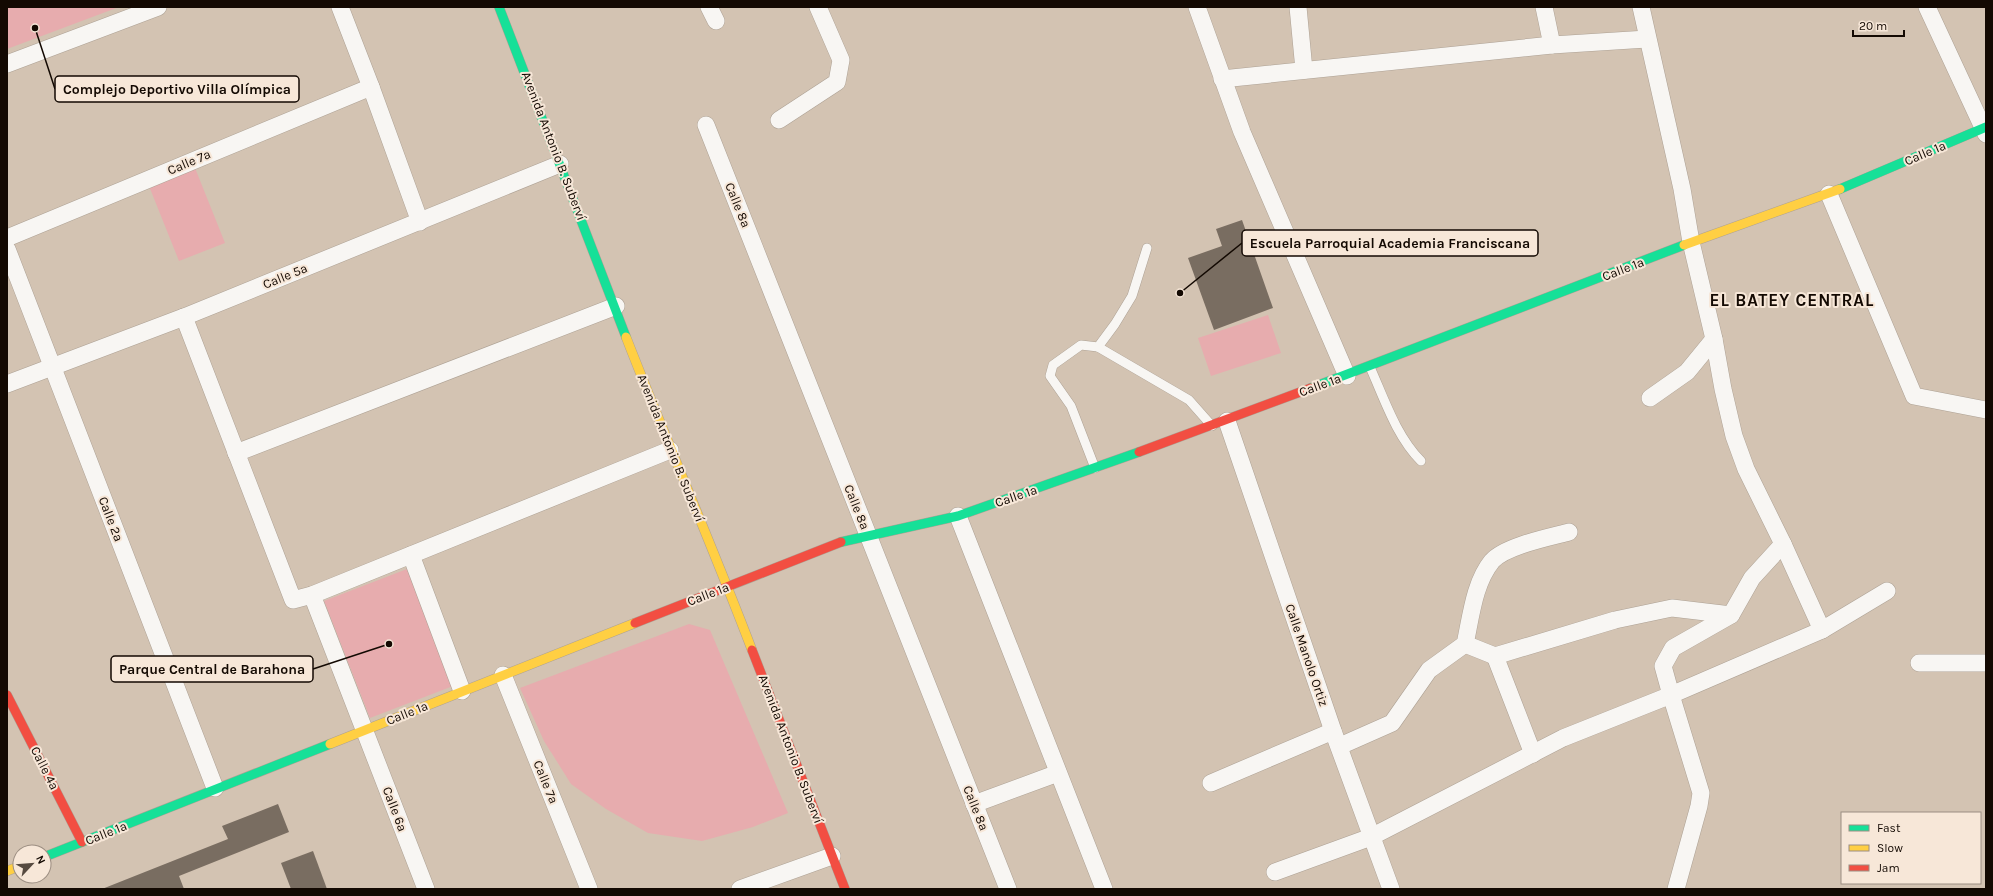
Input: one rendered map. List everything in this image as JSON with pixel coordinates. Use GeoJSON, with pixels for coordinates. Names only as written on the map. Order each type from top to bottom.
{"type":"FeatureCollection","features":[{"type":"Feature","properties":{"kind":"street"},"geometry":{"type":"LineString","coordinates":[[7,64],[158,7]]}},
{"type":"Feature","properties":{"kind":"street"},"geometry":{"type":"LineString","coordinates":[[340,7],[420,222]]}},
{"type":"Feature","properties":{"kind":"street","name":"Avenida Antonio B. Suberví"},"geometry":{"type":"LineString","coordinates":[[500,7],[670,450],[728,586],[845,889]]}},
{"type":"Feature","properties":{"kind":"street"},"geometry":{"type":"LineString","coordinates":[[779,120],[837,82],[841,60],[818,7]]}},
{"type":"Feature","properties":{"kind":"street"},"geometry":{"type":"LineString","coordinates":[[1197,7],[1242,132],[1347,376]]}},
{"type":"Feature","properties":{"kind":"street"},"geometry":{"type":"LineString","coordinates":[[1298,7],[1304,70]]}},
{"type":"Feature","properties":{"kind":"street"},"geometry":{"type":"LineString","coordinates":[[1544,7],[1552,45]]}},
{"type":"Feature","properties":{"kind":"street"},"geometry":{"type":"LineString","coordinates":[[1641,7],[1682,189],[1691,242],[1714,339],[1723,389],[1734,436],[1746,469],[1783,544],[1822,630]]}},
{"type":"Feature","properties":{"kind":"street"},"geometry":{"type":"LineString","coordinates":[[1928,7],[1985,130]]}},
{"type":"Feature","properties":{"kind":"street"},"geometry":{"type":"LineString","coordinates":[[1222,79],[1552,45],[1648,39]]}},
{"type":"Feature","properties":{"kind":"street","name":"Calle 7ª"},"geometry":{"type":"LineString","coordinates":[[7,238],[371,87]]}},
{"type":"Feature","properties":{"kind":"street","name":"Calle 8ª"},"geometry":{"type":"LineString","coordinates":[[706,125],[1008,889]]}},
{"type":"Feature","properties":{"kind":"street","name":"Calle 1ª"},"geometry":{"type":"LineString","coordinates":[[52,854],[215,788],[847,540],[958,516],[1096,468],[1347,376],[1691,242],[1829,194],[1985,130]]}},
{"type":"Feature","properties":{"kind":"street","name":"Calle 5ª"},"geometry":{"type":"LineString","coordinates":[[7,384],[184,317],[560,164]]}},
{"type":"Feature","properties":{"kind":"street"},"geometry":{"type":"LineString","coordinates":[[1829,194],[1914,396],[1986,410]]}},
{"type":"Feature","properties":{"kind":"street","name":"Calle 2ª"},"geometry":{"type":"LineString","coordinates":[[7,249],[215,788]]}},
{"type":"Feature","properties":{"kind":"street"},"geometry":{"type":"LineString","coordinates":[[236,453],[616,306]]}},
{"type":"Feature","properties":{"kind":"street"},"geometry":{"type":"LineString","coordinates":[[184,317],[292,600],[312,595],[670,450]]}},
{"type":"Feature","properties":{"kind":"street"},"geometry":{"type":"LineString","coordinates":[[1650,398],[1687,372],[1714,339]]}},
{"type":"Feature","properties":{"kind":"street","name":"Calle Manolo Ortiz"},"geometry":{"type":"LineString","coordinates":[[1219,423],[1333,731],[1340,746],[1371,837],[1391,889]]}},
{"type":"Feature","properties":{"kind":"street"},"geometry":{"type":"LineString","coordinates":[[958,516],[1104,889]]}},
{"type":"Feature","properties":{"kind":"street"},"geometry":{"type":"LineString","coordinates":[[1340,746],[1392,723],[1429,670],[1465,644],[1477,589],[1493,560],[1516,546],[1569,532]]}},
{"type":"Feature","properties":{"kind":"street"},"geometry":{"type":"LineString","coordinates":[[1676,889],[1699,806],[1700,793],[1663,666],[1673,648],[1731,614],[1752,578],[1783,544]]}},
{"type":"Feature","properties":{"kind":"street"},"geometry":{"type":"LineString","coordinates":[[410,555],[462,691]]}},
{"type":"Feature","properties":{"kind":"street"},"geometry":{"type":"LineString","coordinates":[[1274,872],[1371,837],[1563,738],[1822,630],[1887,591]]}},
{"type":"Feature","properties":{"kind":"street","name":"Calle 6ª"},"geometry":{"type":"LineString","coordinates":[[312,595],[426,889]]}},
{"type":"Feature","properties":{"kind":"street"},"geometry":{"type":"LineString","coordinates":[[1465,644],[1495,656],[1615,620],[1672,608],[1731,614]]}},
{"type":"Feature","properties":{"kind":"street"},"geometry":{"type":"LineString","coordinates":[[1495,656],[1533,754]]}},
{"type":"Feature","properties":{"kind":"street"},"geometry":{"type":"LineString","coordinates":[[1919,663],[1986,663]]}},
{"type":"Feature","properties":{"kind":"street","name":"Calle 7ª"},"geometry":{"type":"LineString","coordinates":[[503,675],[589,889]]}},
{"type":"Feature","properties":{"kind":"street","name":"Calle 4ª"},"geometry":{"type":"LineString","coordinates":[[7,695],[82,842]]}},
{"type":"Feature","properties":{"kind":"street"},"geometry":{"type":"LineString","coordinates":[[1211,783],[1333,731]]}},
{"type":"Feature","properties":{"kind":"street"},"geometry":{"type":"LineString","coordinates":[[974,804],[1058,773]]}},
{"type":"Feature","properties":{"kind":"street"},"geometry":{"type":"LineString","coordinates":[[740,889],[832,856]]}},
{"type":"Feature","properties":{"kind":"lane"},"geometry":{"type":"LineString","coordinates":[[1098,347],[1115,324],[1132,296],[1147,248]]}},
{"type":"Feature","properties":{"kind":"lane"},"geometry":{"type":"LineString","coordinates":[[1096,468],[1071,406],[1050,376],[1053,365],[1081,345],[1098,347],[1189,400],[1219,423]]}},
{"type":"Feature","properties":{"kind":"lane"},"geometry":{"type":"LineString","coordinates":[[1370,366],[1391,415],[1410,451],[1421,461]]}},
{"type":"Feature","properties":{"kind":"shaded area"},"geometry":{"type":"Polygon","coordinates":[[[7,7],[119,7],[7,49],[7,7]]]}},
{"type":"Feature","properties":{"kind":"shaded area"},"geometry":{"type":"Polygon","coordinates":[[[195,168],[225,243],[179,261],[149,186],[195,168]]]}},
{"type":"Feature","properties":{"kind":"shaded area"},"geometry":{"type":"Polygon","coordinates":[[[1268,315],[1281,353],[1211,376],[1198,338],[1268,315]]]}},
{"type":"Feature","properties":{"kind":"shaded area"},"geometry":{"type":"Polygon","coordinates":[[[407,569],[453,686],[370,718],[324,601],[407,569]]]}},
{"type":"Feature","properties":{"kind":"shaded area"},"geometry":{"type":"Polygon","coordinates":[[[689,624],[710,630],[788,813],[753,827],[702,841],[648,833],[606,809],[571,784],[544,741],[520,688],[689,624]]]}},
{"type":"Feature","properties":{"kind":"building"},"geometry":{"type":"Polygon","coordinates":[[[1242,220],[1273,308],[1214,330],[1188,258],[1222,246],[1216,229],[1242,220]]]}},
{"type":"Feature","properties":{"kind":"building"},"geometry":{"type":"Polygon","coordinates":[[[278,804],[289,832],[179,876],[184,889],[102,889],[228,839],[222,826],[278,804]]]}},
{"type":"Feature","properties":{"kind":"building"},"geometry":{"type":"Polygon","coordinates":[[[313,851],[327,889],[291,889],[281,863],[313,851]]]}},
{"type":"Feature","properties":{"kind":"traffic: fast"},"geometry":{"type":"LineString","coordinates":[[499,7],[626,337]]}},
{"type":"Feature","properties":{"kind":"traffic: fast"},"geometry":{"type":"LineString","coordinates":[[1840,189],[1986,127]]}},
{"type":"Feature","properties":{"kind":"traffic: fast"},"geometry":{"type":"LineString","coordinates":[[1311,388],[1684,245]]}},
{"type":"Feature","properties":{"kind":"traffic: fast"},"geometry":{"type":"LineString","coordinates":[[841,542],[958,516],[1139,452]]}},
{"type":"Feature","properties":{"kind":"traffic: fast"},"geometry":{"type":"LineString","coordinates":[[52,854],[330,744]]}},
{"type":"Feature","properties":{"kind":"traffic: slow"},"geometry":{"type":"LineString","coordinates":[[1684,245],[1840,189]]}},
{"type":"Feature","properties":{"kind":"traffic: slow"},"geometry":{"type":"LineString","coordinates":[[626,337],[752,650]]}},
{"type":"Feature","properties":{"kind":"traffic: slow"},"geometry":{"type":"LineString","coordinates":[[330,744],[635,623]]}},
{"type":"Feature","properties":{"kind":"traffic: slow"},"geometry":{"type":"LineString","coordinates":[[7,871],[12,869]]}},
{"type":"Feature","properties":{"kind":"traffic: jam"},"geometry":{"type":"LineString","coordinates":[[1139,452],[1311,388]]}},
{"type":"Feature","properties":{"kind":"traffic: jam"},"geometry":{"type":"LineString","coordinates":[[635,623],[841,542]]}},
{"type":"Feature","properties":{"kind":"traffic: jam"},"geometry":{"type":"LineString","coordinates":[[752,650],[845,889]]}},
{"type":"Feature","properties":{"kind":"traffic: jam"},"geometry":{"type":"LineString","coordinates":[[7,695],[82,842]]}},
{"type":"Feature","properties":{"kind":"place","name":"Complejo Deportivo Villa Olímpica"},"geometry":{"type":"Point","coordinates":[35,28]}},
{"type":"Feature","properties":{"kind":"place","name":"Escuela Parroquial Academia Franciscana"},"geometry":{"type":"Point","coordinates":[1180,293]}},
{"type":"Feature","properties":{"kind":"place","name":"Parque Central de Barahona"},"geometry":{"type":"Point","coordinates":[389,644]}},
{"type":"Feature","properties":{"kind":"district","name":"EL BATEY CENTRAL"},"geometry":{"type":"Point","coordinates":[1792,300]}}]}
